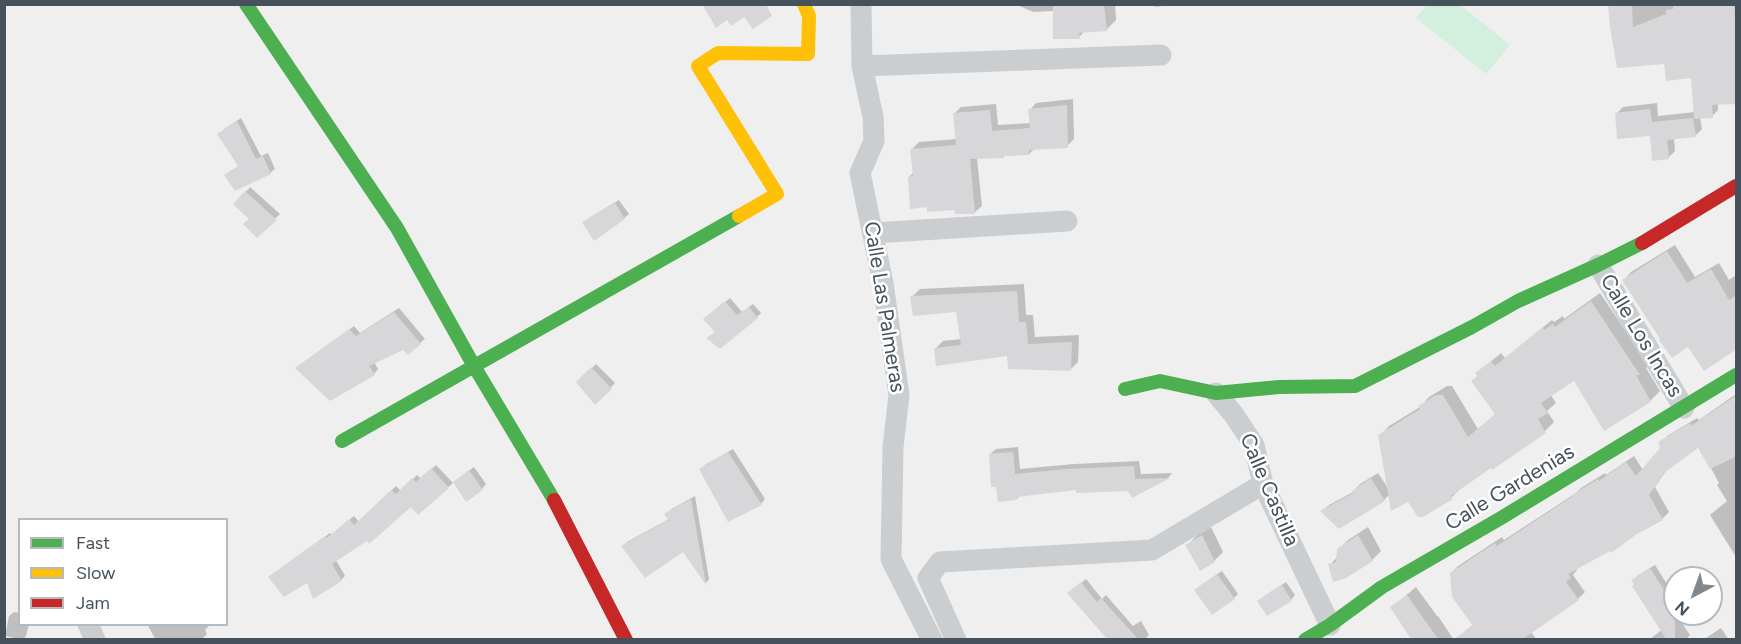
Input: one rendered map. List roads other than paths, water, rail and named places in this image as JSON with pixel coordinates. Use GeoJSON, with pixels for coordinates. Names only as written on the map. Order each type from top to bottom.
{"type":"FeatureCollection","features":[{"type":"Feature","properties":{"kind":"street"},"geometry":{"type":"LineString","coordinates":[[246,4],[397,228],[474,366],[558,507],[626,639]]}},
{"type":"Feature","properties":{"kind":"street"},"geometry":{"type":"LineString","coordinates":[[342,441],[777,194],[698,66],[718,53],[808,54],[810,16],[804,4]]}},
{"type":"Feature","properties":{"kind":"street","name":"Calle Las Palmeras"},"geometry":{"type":"LineString","coordinates":[[861,4],[862,66],[873,117],[874,141],[860,173],[883,283],[899,395],[893,447],[891,559],[932,639]]}},
{"type":"Feature","properties":{"kind":"street"},"geometry":{"type":"LineString","coordinates":[[862,66],[1161,55]]}},
{"type":"Feature","properties":{"kind":"street"},"geometry":{"type":"LineString","coordinates":[[1125,389],[1160,381],[1216,393],[1280,387],[1355,387],[1518,302],[1646,241],[1737,186]]}},
{"type":"Feature","properties":{"kind":"street"},"geometry":{"type":"LineString","coordinates":[[873,233],[1067,221]]}},
{"type":"Feature","properties":{"kind":"street","name":"Calle Los Incas"},"geometry":{"type":"LineString","coordinates":[[1598,265],[1684,408]]}},
{"type":"Feature","properties":{"kind":"street","name":"Calle Gardenias"},"geometry":{"type":"LineString","coordinates":[[1305,639],[1330,625],[1382,587],[1502,518],[1737,375]]}},
{"type":"Feature","properties":{"kind":"street","name":"Calle Castilla"},"geometry":{"type":"LineString","coordinates":[[1216,393],[1254,445],[1263,483],[1330,625]]}},
{"type":"Feature","properties":{"kind":"street"},"geometry":{"type":"LineString","coordinates":[[956,639],[928,578],[940,562],[1152,550],[1263,483]]}}]}
